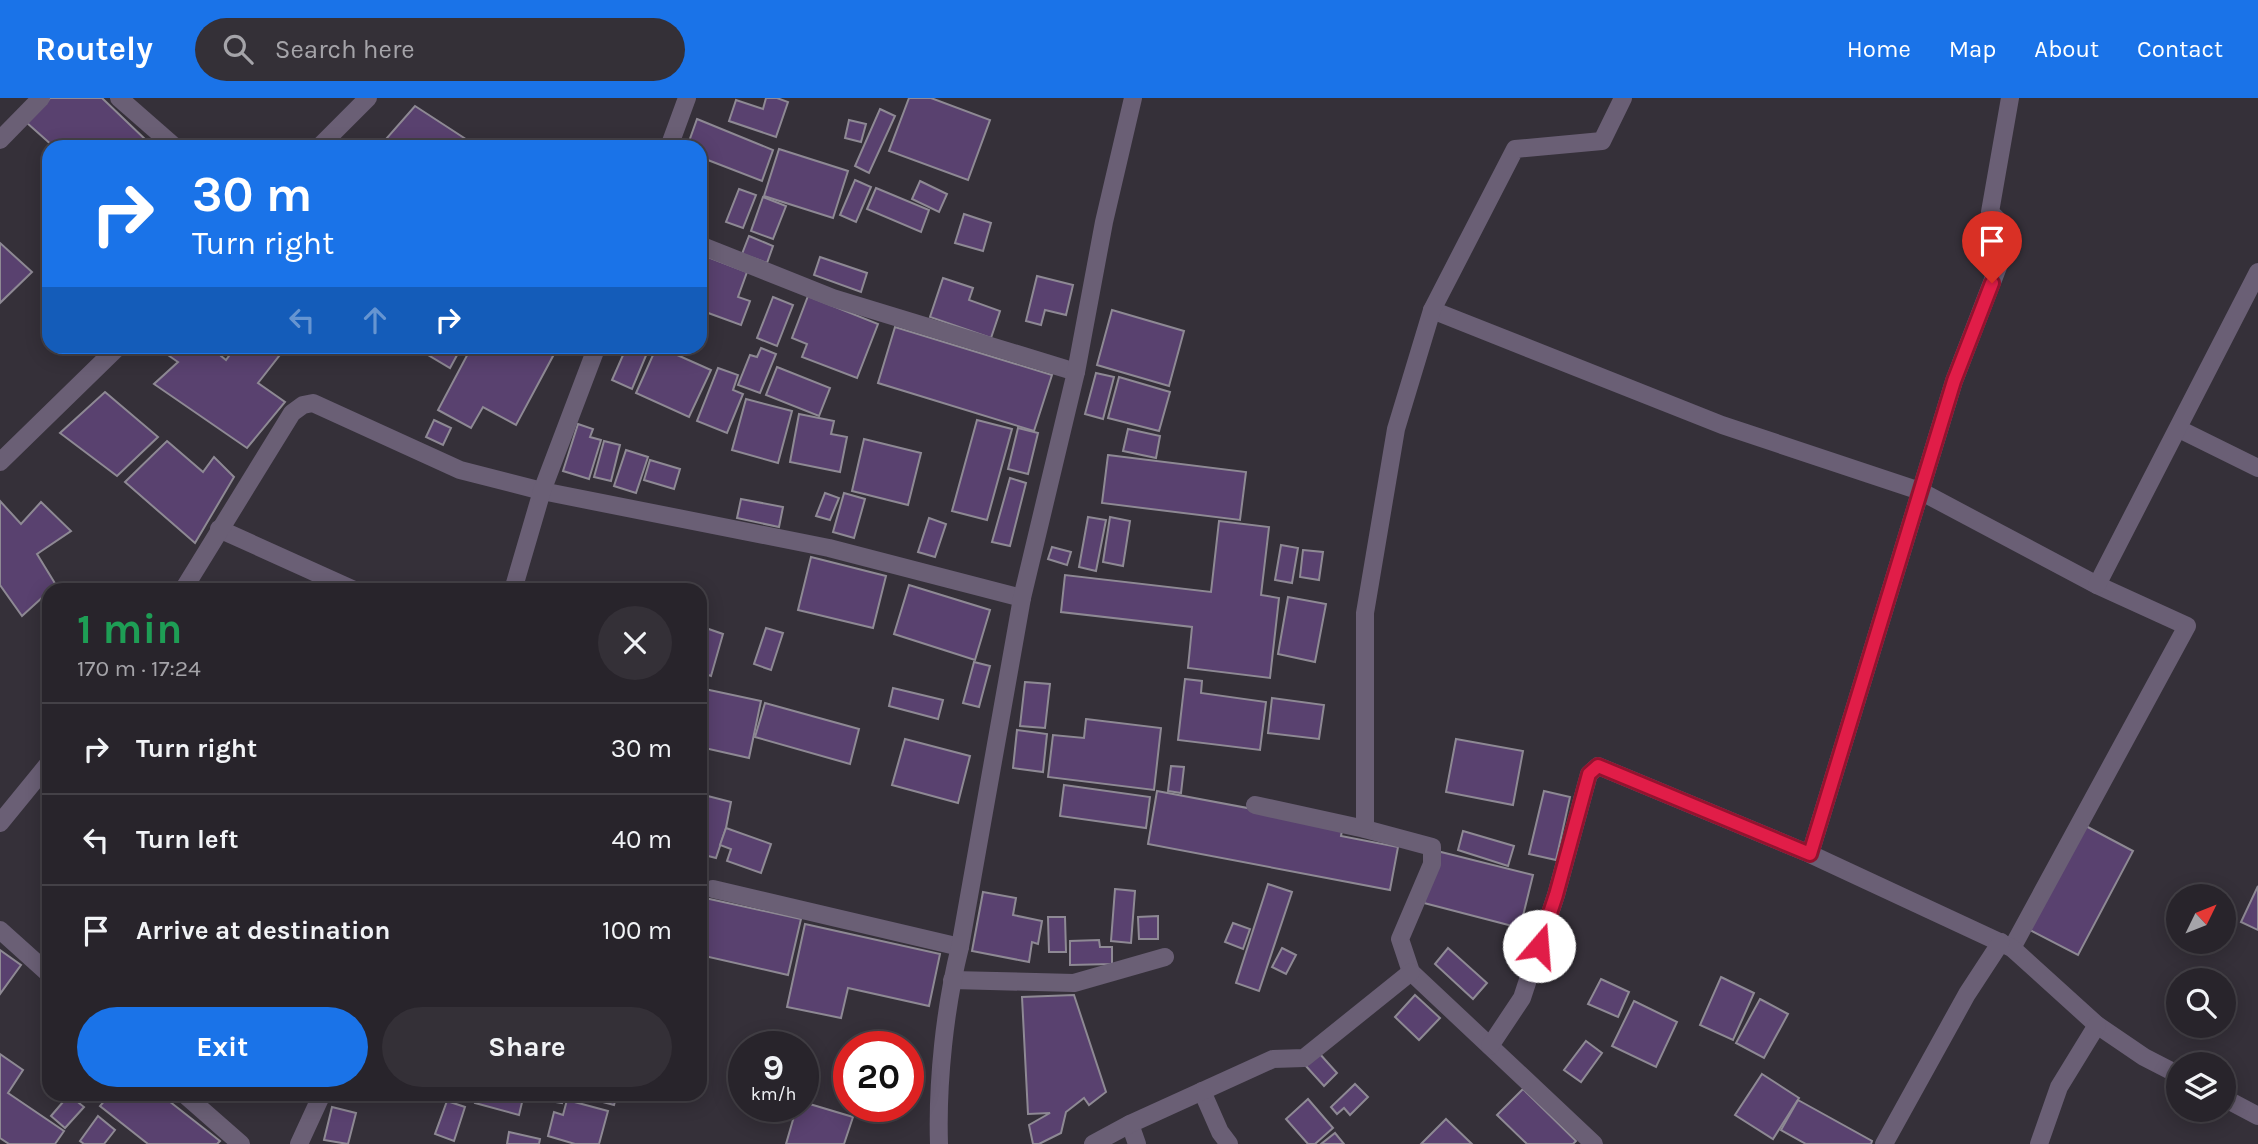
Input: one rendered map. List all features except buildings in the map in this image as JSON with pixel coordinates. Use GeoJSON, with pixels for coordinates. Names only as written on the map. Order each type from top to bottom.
{"type":"FeatureCollection","features":[{"type":"Feature","properties":{"kind":"street"},"geometry":{"type":"LineString","coordinates":[[0,140],[41,98]]}},
{"type":"Feature","properties":{"kind":"street"},"geometry":{"type":"LineString","coordinates":[[118,98],[167,140]]}},
{"type":"Feature","properties":{"kind":"street"},"geometry":{"type":"LineString","coordinates":[[326,140],[368,98]]}},
{"type":"Feature","properties":{"kind":"street"},"geometry":{"type":"LineString","coordinates":[[672,140],[687,98]]}},
{"type":"Feature","properties":{"kind":"street"},"geometry":{"type":"LineString","coordinates":[[939,1144],[938,1109],[952,980],[1022,598],[1076,372],[1104,222],[1133,98]]}},
{"type":"Feature","properties":{"kind":"street"},"geometry":{"type":"LineString","coordinates":[[1365,829],[1365,613],[1396,429],[1432,310],[1515,149],[1602,141],[1623,98]]}},
{"type":"Feature","properties":{"kind":"street"},"geometry":{"type":"LineString","coordinates":[[1810,854],[1954,381],[2011,233],[1990,212],[2010,98]]}},
{"type":"Feature","properties":{"kind":"street"},"geometry":{"type":"LineString","coordinates":[[707,248],[833,298],[1076,372]]}},
{"type":"Feature","properties":{"kind":"street"},"geometry":{"type":"LineString","coordinates":[[2097,585],[2258,272]]}},
{"type":"Feature","properties":{"kind":"street"},"geometry":{"type":"LineString","coordinates":[[1432,310],[1722,425],[1920,491],[2097,585],[2188,626],[2007,945],[1967,994],[1884,1144]]}},
{"type":"Feature","properties":{"kind":"street"},"geometry":{"type":"LineString","coordinates":[[0,462],[111,354]]}},
{"type":"Feature","properties":{"kind":"street"},"geometry":{"type":"LineString","coordinates":[[515,583],[542,491],[594,354]]}},
{"type":"Feature","properties":{"kind":"street"},"geometry":{"type":"LineString","coordinates":[[187,583],[292,413],[303,405],[313,403],[460,470],[542,491],[830,548],[1022,598]]}},
{"type":"Feature","properties":{"kind":"street"},"geometry":{"type":"LineString","coordinates":[[2179,429],[2258,468]]}},
{"type":"Feature","properties":{"kind":"street"},"geometry":{"type":"LineString","coordinates":[[219,529],[339,583]]}},
{"type":"Feature","properties":{"kind":"street"},"geometry":{"type":"LineString","coordinates":[[1490,1046],[1522,998],[1556,895],[1589,774],[1598,766],[1810,854],[2007,945],[2097,1025],[2144,1057],[2166,1068]]}},
{"type":"Feature","properties":{"kind":"street"},"geometry":{"type":"LineString","coordinates":[[0,823],[42,772]]}},
{"type":"Feature","properties":{"kind":"street"},"geometry":{"type":"LineString","coordinates":[[1255,805],[1432,847],[1432,864],[1400,939],[1411,972],[1594,1144]]}},
{"type":"Feature","properties":{"kind":"street"},"geometry":{"type":"LineString","coordinates":[[713,889],[960,947]]}},
{"type":"Feature","properties":{"kind":"street"},"geometry":{"type":"LineString","coordinates":[[0,930],[42,968]]}},
{"type":"Feature","properties":{"kind":"street"},"geometry":{"type":"LineString","coordinates":[[952,980],[1074,983],[1165,957]]}},
{"type":"Feature","properties":{"kind":"street"},"geometry":{"type":"LineString","coordinates":[[1093,1144],[1130,1124],[1272,1059],[1304,1058],[1411,972]]}},
{"type":"Feature","properties":{"kind":"street"},"geometry":{"type":"LineString","coordinates":[[2039,1144],[2059,1087],[2097,1025]]}},
{"type":"Feature","properties":{"kind":"street"},"geometry":{"type":"LineString","coordinates":[[1202,1091],[1220,1132],[1229,1144]]}},
{"type":"Feature","properties":{"kind":"street"},"geometry":{"type":"LineString","coordinates":[[192,1101],[241,1144]]}},
{"type":"Feature","properties":{"kind":"street"},"geometry":{"type":"LineString","coordinates":[[299,1144],[319,1101]]}},
{"type":"Feature","properties":{"kind":"street"},"geometry":{"type":"LineString","coordinates":[[2236,1104],[2258,1115]]}},
{"type":"Feature","properties":{"kind":"street"},"geometry":{"type":"LineString","coordinates":[[1130,1124],[1137,1144]]}},
{"type":"Feature","properties":{"kind":"route"},"geometry":{"type":"LineString","coordinates":[[1539,946],[1589,774],[1598,766],[1810,854],[1954,381],[1992,283]]}}]}
